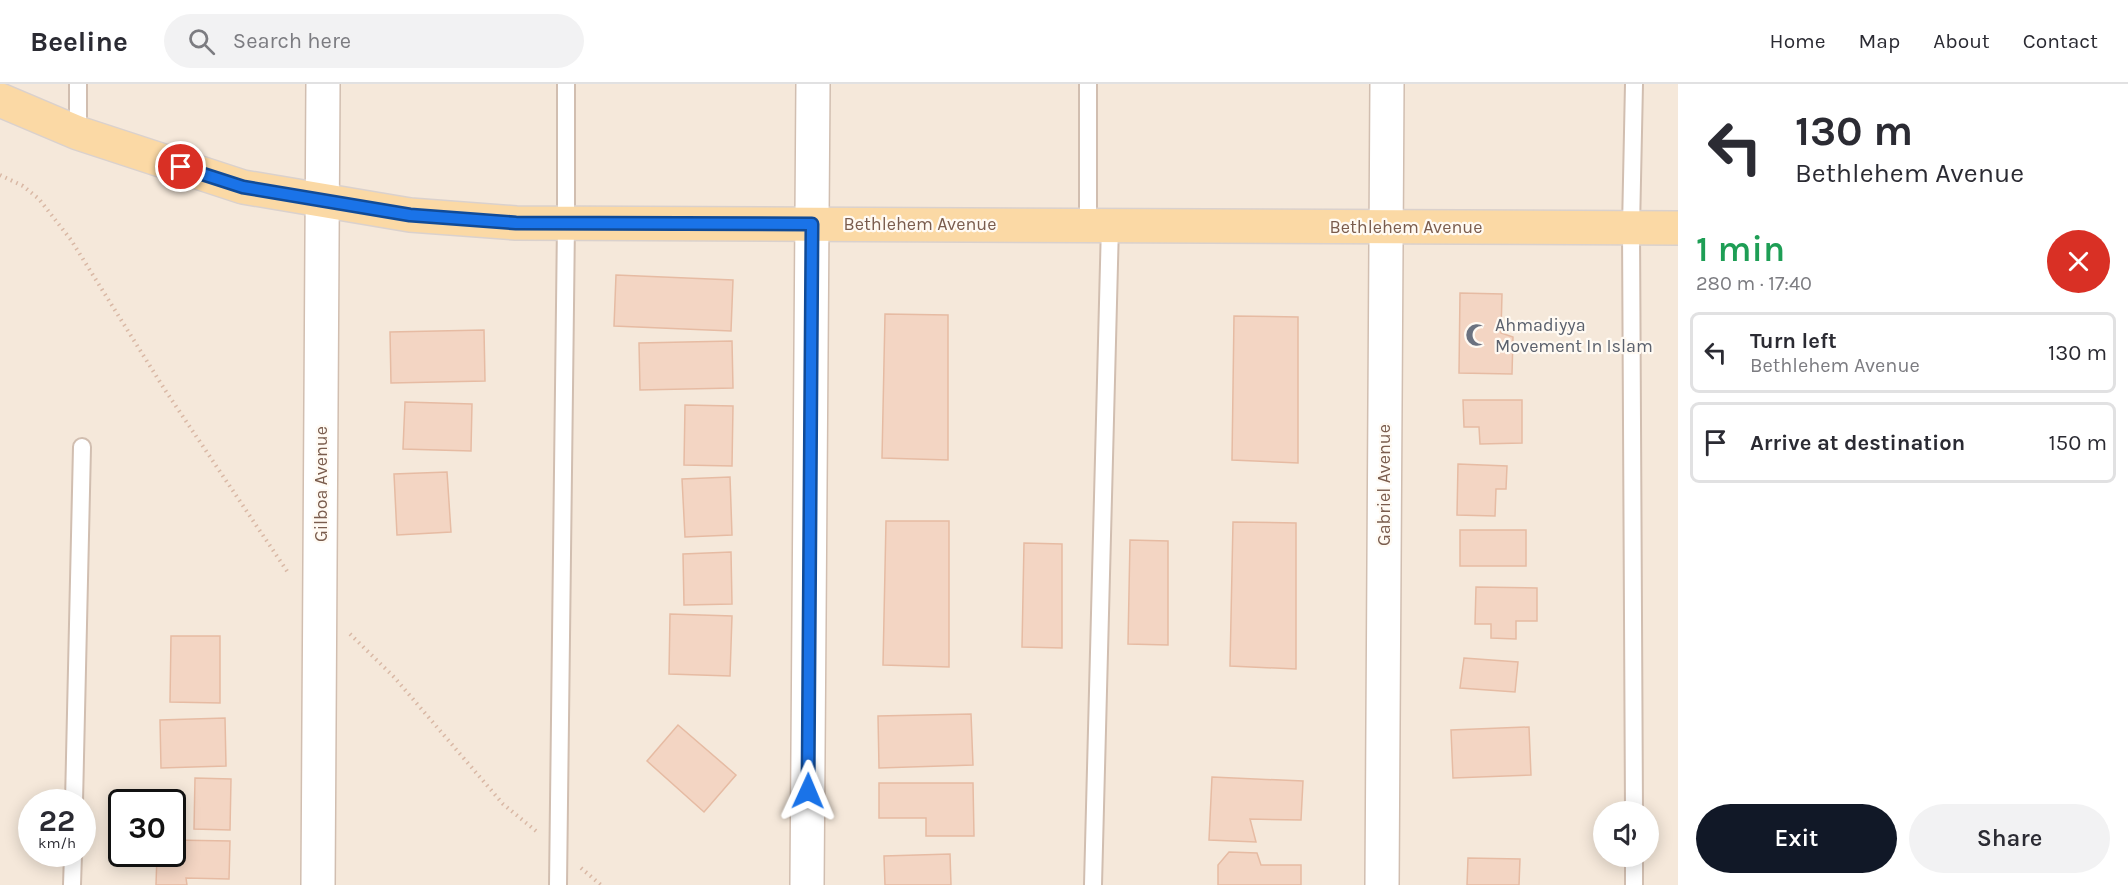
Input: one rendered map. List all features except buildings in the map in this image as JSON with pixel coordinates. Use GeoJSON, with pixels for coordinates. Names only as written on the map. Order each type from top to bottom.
{"type":"FeatureCollection","features":[{"type":"Feature","properties":{"kind":"main road","name":"Bethlehem Avenue"},"geometry":{"type":"LineString","coordinates":[[0,100],[78,133],[243,187],[410,215],[516,223],[1678,228]]}},
{"type":"Feature","properties":{"kind":"street","name":"Gilboa Avenue"},"geometry":{"type":"LineString","coordinates":[[318,885],[323,84]]}},
{"type":"Feature","properties":{"kind":"street"},"geometry":{"type":"LineString","coordinates":[[807,885],[813,84]]}},
{"type":"Feature","properties":{"kind":"street","name":"Gabriel Avenue"},"geometry":{"type":"LineString","coordinates":[[1382,885],[1387,84]]}},
{"type":"Feature","properties":{"kind":"lane"},"geometry":{"type":"LineString","coordinates":[[78,84],[78,133]]}},
{"type":"Feature","properties":{"kind":"lane"},"geometry":{"type":"LineString","coordinates":[[558,885],[567,223],[566,84]]}},
{"type":"Feature","properties":{"kind":"lane"},"geometry":{"type":"LineString","coordinates":[[1088,84],[1099,225],[1093,885]]}},
{"type":"Feature","properties":{"kind":"lane"},"geometry":{"type":"LineString","coordinates":[[1634,84],[1631,228],[1634,801]]}},
{"type":"Feature","properties":{"kind":"lane"},"geometry":{"type":"LineString","coordinates":[[74,789],[82,447]]}},
{"type":"Feature","properties":{"kind":"lane"},"geometry":{"type":"LineString","coordinates":[[72,885],[73,867]]}},
{"type":"Feature","properties":{"kind":"lane"},"geometry":{"type":"LineString","coordinates":[[1634,867],[1634,885]]}},
{"type":"Feature","properties":{"kind":"shaded area"},"geometry":{"type":"Polygon","coordinates":[[[0,84],[1678,84],[1678,885],[0,885],[0,84]]]}},
{"type":"Feature","properties":{"kind":"place","name":"Ahmadiyya Movement In Islam"},"geometry":{"type":"Point","coordinates":[1477,335]}},
{"type":"Feature","properties":{"kind":"route"},"geometry":{"type":"LineString","coordinates":[[181,167],[243,187],[410,215],[516,223],[812,224],[808,791]]}}]}
